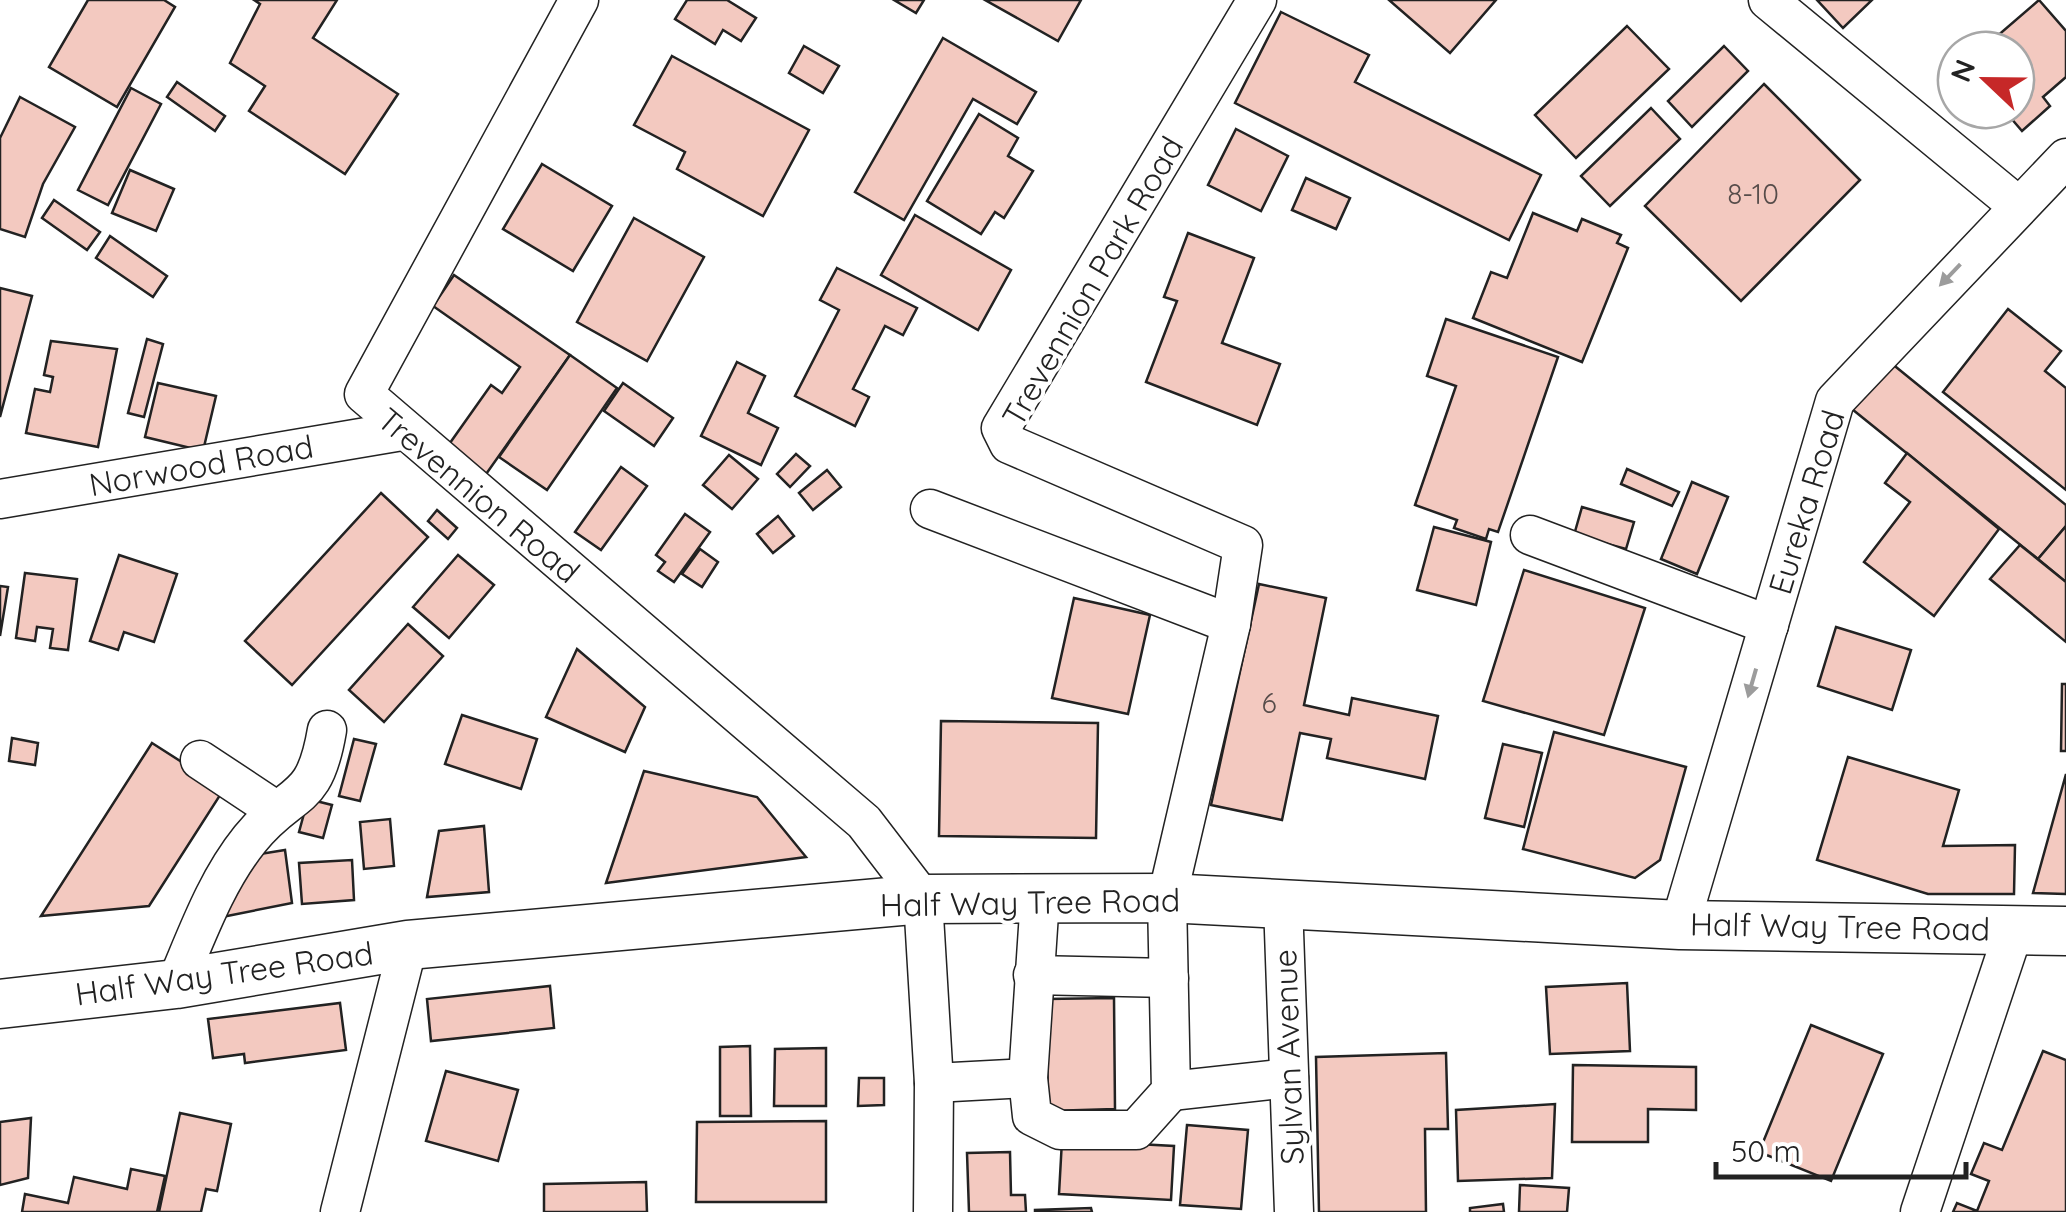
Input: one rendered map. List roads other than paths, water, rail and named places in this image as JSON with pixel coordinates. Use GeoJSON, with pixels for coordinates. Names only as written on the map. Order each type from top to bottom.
{"type":"FeatureCollection","features":[{"type":"Feature","properties":{"kind":"main road","name":"Half Way Tree Road"},"geometry":{"type":"LineString","coordinates":[[0,1004],[176,984],[408,946],[923,899],[1168,898],[1680,925],[2066,931]]}},
{"type":"Feature","properties":{"kind":"street","name":"Trevennion Road"},"geometry":{"type":"LineString","coordinates":[[579,0],[364,388],[367,399],[864,822],[923,899]]}},
{"type":"Feature","properties":{"kind":"street","name":"Trevennion Park Road"},"geometry":{"type":"LineString","coordinates":[[1171,1091],[1168,898],[1231,624],[1243,545],[1009,444],[1001,428],[1257,0]]}},
{"type":"Feature","properties":{"kind":"street"},"geometry":{"type":"LineString","coordinates":[[1768,0],[2017,204]]}},
{"type":"Feature","properties":{"kind":"street","name":"Eureka Road"},"geometry":{"type":"LineString","coordinates":[[1680,925],[1840,390],[2017,204],[2066,158]]}},
{"type":"Feature","properties":{"kind":"street","name":"Norwood Road"},"geometry":{"type":"LineString","coordinates":[[0,499],[402,431]]}},
{"type":"Feature","properties":{"kind":"street"},"geometry":{"type":"LineString","coordinates":[[930,509],[1231,624]]}},
{"type":"Feature","properties":{"kind":"street"},"geometry":{"type":"LineString","coordinates":[[1530,535],[1769,625]]}},
{"type":"Feature","properties":{"kind":"street"},"geometry":{"type":"LineString","coordinates":[[176,984],[217,890],[249,839],[277,811],[312,785],[320,768],[327,730]]}},
{"type":"Feature","properties":{"kind":"street"},"geometry":{"type":"LineString","coordinates":[[200,760],[277,811]]}},
{"type":"Feature","properties":{"kind":"street"},"geometry":{"type":"LineString","coordinates":[[1040,898],[1028,1078],[1032,1116],[1060,1130],[1136,1130],[1171,1091],[1289,1078]]}},
{"type":"Feature","properties":{"kind":"street"},"geometry":{"type":"LineString","coordinates":[[923,899],[934,1083],[934,1212]]}},
{"type":"Feature","properties":{"kind":"street","name":"Sylvan Avenue"},"geometry":{"type":"LineString","coordinates":[[1283,902],[1294,1212]]}},
{"type":"Feature","properties":{"kind":"street"},"geometry":{"type":"LineString","coordinates":[[1920,1212],[2015,928]]}},
{"type":"Feature","properties":{"kind":"street"},"geometry":{"type":"LineString","coordinates":[[340,1212],[408,946]]}},
{"type":"Feature","properties":{"kind":"street"},"geometry":{"type":"LineString","coordinates":[[1033,976],[1169,978]]}},
{"type":"Feature","properties":{"kind":"street"},"geometry":{"type":"LineString","coordinates":[[934,1083],[1028,1078]]}}]}
